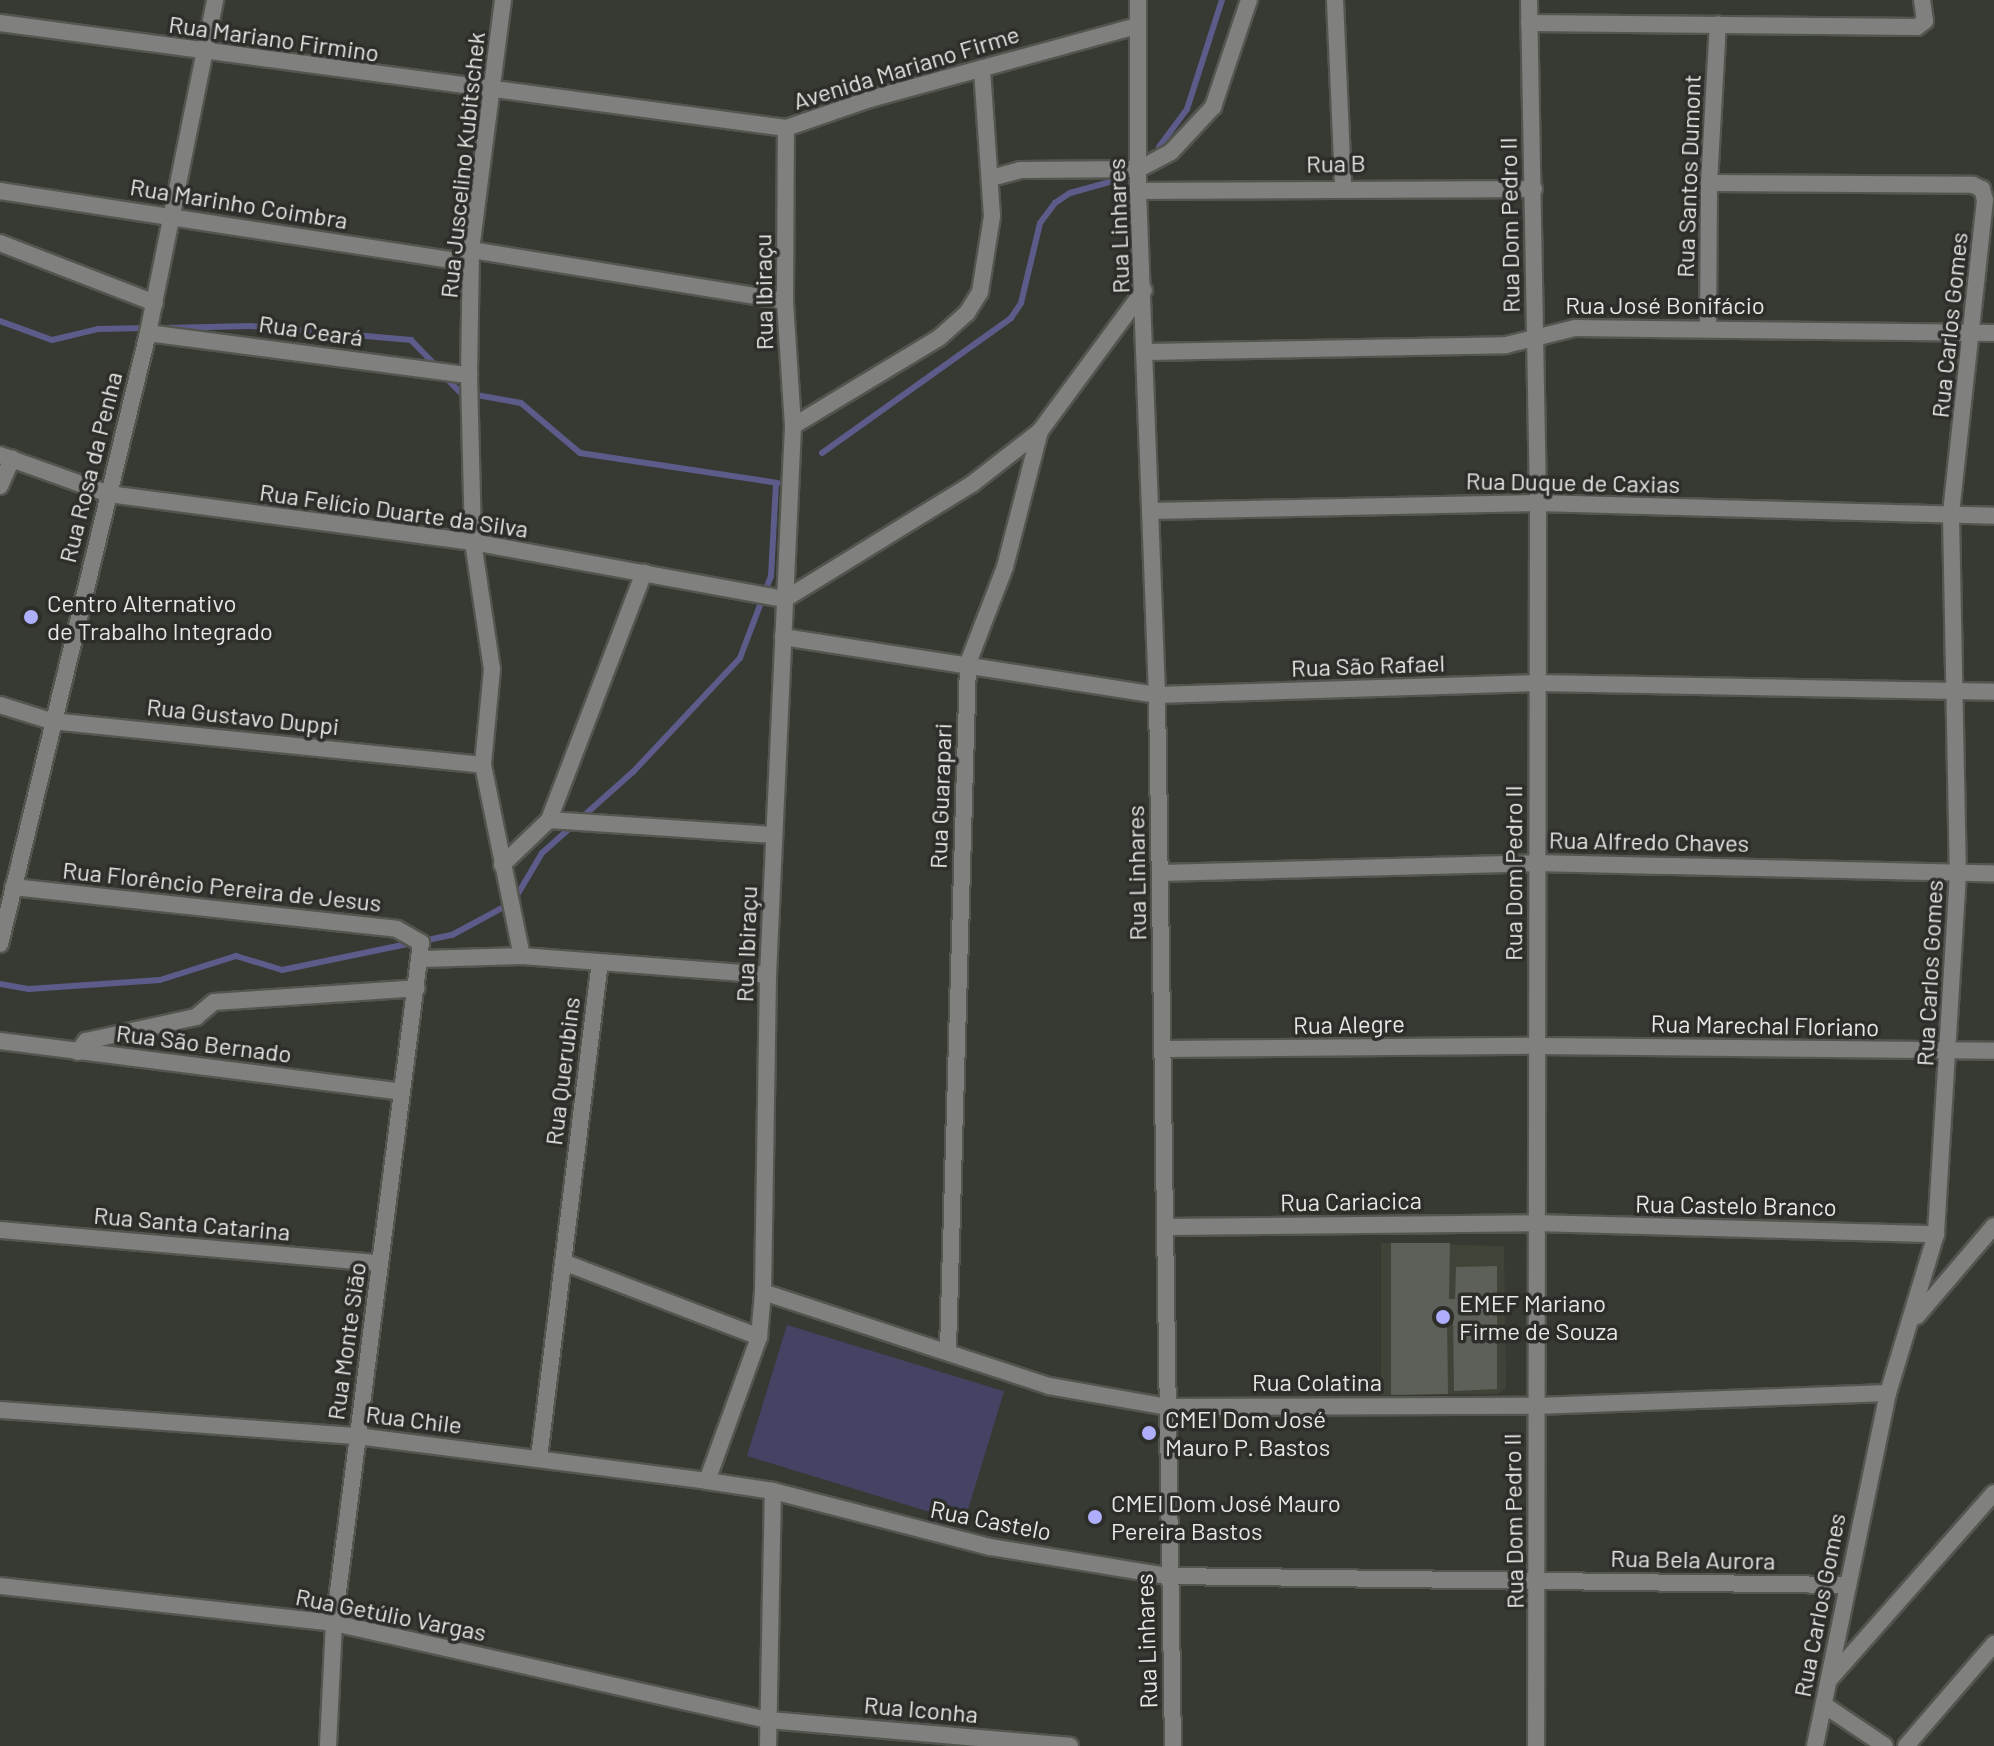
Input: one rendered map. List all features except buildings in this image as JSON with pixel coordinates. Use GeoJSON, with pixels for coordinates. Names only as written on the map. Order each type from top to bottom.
{"type":"FeatureCollection","features":[{"type":"Feature","properties":{"kind":"street","name":"Rua Rosa da Penha"},"geometry":{"type":"LineString","coordinates":[[1,937],[155,303],[215,0]]}},
{"type":"Feature","properties":{"kind":"street","name":"Rua Juscelino Kubitschek"},"geometry":{"type":"LineString","coordinates":[[483,765],[492,669],[473,542],[469,375],[471,257],[495,92],[503,0]]}},
{"type":"Feature","properties":{"kind":"street","name":"Rua Linhares"},"geometry":{"type":"LineString","coordinates":[[1138,0],[1138,191],[1148,352],[1157,695],[1167,1227],[1168,1576],[1173,1746]]}},
{"type":"Feature","properties":{"kind":"street"},"geometry":{"type":"LineString","coordinates":[[991,178],[1020,170],[1139,169],[1171,152],[1213,107],[1249,0]]}},
{"type":"Feature","properties":{"kind":"street"},"geometry":{"type":"LineString","coordinates":[[1335,0],[1343,186]]}},
{"type":"Feature","properties":{"kind":"street","name":"Rua Dom Pedro II"},"geometry":{"type":"LineString","coordinates":[[1529,0],[1538,503],[1535,1406],[1539,1580],[1536,1746]]}},
{"type":"Feature","properties":{"kind":"street"},"geometry":{"type":"LineString","coordinates":[[1529,23],[1917,27],[1925,21],[1922,0]]}},
{"type":"Feature","properties":{"kind":"street","name":"Rua Mariano Firmino"},"geometry":{"type":"LineString","coordinates":[[0,23],[202,54],[495,92]]}},
{"type":"Feature","properties":{"kind":"street","name":"Rua Santos Dumont"},"geometry":{"type":"LineString","coordinates":[[1708,329],[1709,183],[1718,24]]}},
{"type":"Feature","properties":{"kind":"street","name":"Avenida Mariano Firme"},"geometry":{"type":"LineString","coordinates":[[495,92],[786,128],[982,68],[1137,26]]}},
{"type":"Feature","properties":{"kind":"street"},"geometry":{"type":"LineString","coordinates":[[793,426],[865,387],[967,313],[986,270],[991,178],[982,68]]}},
{"type":"Feature","properties":{"kind":"street","name":"Rua Ibiraçu"},"geometry":{"type":"LineString","coordinates":[[707,1481],[759,1337],[763,1292],[768,975],[793,426],[785,301],[786,128]]}},
{"type":"Feature","properties":{"kind":"street","name":"Rua Carlos Gomes"},"geometry":{"type":"LineString","coordinates":[[1709,183],[1982,189],[1987,272],[1974,332],[1951,515],[1959,693],[1958,873],[1951,1052],[1936,1234],[1913,1321],[1888,1393],[1845,1585],[1815,1746]]}},
{"type":"Feature","properties":{"kind":"street","name":"Rua B"},"geometry":{"type":"LineString","coordinates":[[1138,191],[1343,186],[1534,189]]}},
{"type":"Feature","properties":{"kind":"street","name":"Rua Marinho Coimbra"},"geometry":{"type":"LineString","coordinates":[[0,191],[785,301]]}},
{"type":"Feature","properties":{"kind":"street"},"geometry":{"type":"LineString","coordinates":[[0,243],[155,303]]}},
{"type":"Feature","properties":{"kind":"street","name":"Rua Guarapari"},"geometry":{"type":"LineString","coordinates":[[948,1349],[968,663],[1005,567],[1040,431],[1144,290]]}},
{"type":"Feature","properties":{"kind":"street","name":"Rua José Bonifácio"},"geometry":{"type":"LineString","coordinates":[[1148,352],[1506,345],[1535,335],[1575,328],[1994,333]]}},
{"type":"Feature","properties":{"kind":"street","name":"Rua Ceará"},"geometry":{"type":"LineString","coordinates":[[148,333],[469,375]]}},
{"type":"Feature","properties":{"kind":"street"},"geometry":{"type":"LineString","coordinates":[[785,599],[972,484],[1040,431]]}},
{"type":"Feature","properties":{"kind":"street"},"geometry":{"type":"LineString","coordinates":[[0,486],[6,457]]}},
{"type":"Feature","properties":{"kind":"street","name":"Rua Felício Duarte da Silva"},"geometry":{"type":"LineString","coordinates":[[6,457],[109,494],[473,542],[785,599]]}},
{"type":"Feature","properties":{"kind":"street","name":"Rua Duque de Caxias"},"geometry":{"type":"LineString","coordinates":[[1151,511],[1538,503],[1994,516]]}},
{"type":"Feature","properties":{"kind":"street"},"geometry":{"type":"LineString","coordinates":[[502,865],[549,820],[644,573]]}},
{"type":"Feature","properties":{"kind":"street","name":"Rua São Rafael"},"geometry":{"type":"LineString","coordinates":[[783,637],[968,663],[1157,695],[1538,683],[1994,692]]}},
{"type":"Feature","properties":{"kind":"street","name":"Rua Gustavo Duppi"},"geometry":{"type":"LineString","coordinates":[[0,705],[51,721],[483,765]]}},
{"type":"Feature","properties":{"kind":"street"},"geometry":{"type":"LineString","coordinates":[[483,765],[522,956]]}},
{"type":"Feature","properties":{"kind":"street"},"geometry":{"type":"LineString","coordinates":[[549,820],[774,835]]}},
{"type":"Feature","properties":{"kind":"street","name":"Rua Alfredo Chaves"},"geometry":{"type":"LineString","coordinates":[[1160,873],[1536,863],[1994,873]]}},
{"type":"Feature","properties":{"kind":"street","name":"Rua Florêncio Pereira de Jesus"},"geometry":{"type":"LineString","coordinates":[[13,887],[397,929],[421,951]]}},
{"type":"Feature","properties":{"kind":"street","name":"Rua Querubins"},"geometry":{"type":"LineString","coordinates":[[421,951],[600,963],[539,1458]]}},
{"type":"Feature","properties":{"kind":"street","name":"Rua Monte Sião"},"geometry":{"type":"LineString","coordinates":[[328,1746],[334,1623],[421,951]]}},
{"type":"Feature","properties":{"kind":"street"},"geometry":{"type":"LineString","coordinates":[[600,963],[768,975]]}},
{"type":"Feature","properties":{"kind":"street"},"geometry":{"type":"LineString","coordinates":[[78,1052],[86,1041],[147,1024],[196,1017],[214,1002],[417,988]]}},
{"type":"Feature","properties":{"kind":"street","name":"Rua São Bernado"},"geometry":{"type":"LineString","coordinates":[[0,1041],[402,1092]]}},
{"type":"Feature","properties":{"kind":"street","name":"Rua Alegre"},"geometry":{"type":"LineString","coordinates":[[1163,1049],[1536,1046]]}},
{"type":"Feature","properties":{"kind":"street","name":"Rua Marechal Floriano"},"geometry":{"type":"LineString","coordinates":[[1536,1046],[1994,1051]]}},
{"type":"Feature","properties":{"kind":"street","name":"Rua Cariacica"},"geometry":{"type":"LineString","coordinates":[[1167,1227],[1535,1223]]}},
{"type":"Feature","properties":{"kind":"street","name":"Rua Castelo Branco"},"geometry":{"type":"LineString","coordinates":[[1535,1223],[1936,1234]]}},
{"type":"Feature","properties":{"kind":"street"},"geometry":{"type":"LineString","coordinates":[[1913,1321],[1994,1226]]}},
{"type":"Feature","properties":{"kind":"street","name":"Rua Santa Catarina"},"geometry":{"type":"LineString","coordinates":[[0,1230],[380,1263]]}},
{"type":"Feature","properties":{"kind":"street"},"geometry":{"type":"LineString","coordinates":[[563,1262],[759,1337]]}},
{"type":"Feature","properties":{"kind":"street","name":"Rua Colatina"},"geometry":{"type":"LineString","coordinates":[[763,1292],[948,1349],[1049,1386],[1168,1407],[1535,1406],[1888,1393]]}},
{"type":"Feature","properties":{"kind":"street","name":"Rua Chile"},"geometry":{"type":"LineString","coordinates":[[0,1410],[357,1436],[773,1491]]}},
{"type":"Feature","properties":{"kind":"street"},"geometry":{"type":"LineString","coordinates":[[768,1746],[773,1491]]}},
{"type":"Feature","properties":{"kind":"street","name":"Rua Castelo"},"geometry":{"type":"LineString","coordinates":[[773,1491],[990,1547],[1168,1576],[1539,1580]]}},
{"type":"Feature","properties":{"kind":"street"},"geometry":{"type":"LineString","coordinates":[[1828,1681],[1994,1493]]}},
{"type":"Feature","properties":{"kind":"street","name":"Rua Bela Aurora"},"geometry":{"type":"LineString","coordinates":[[1539,1580],[1845,1585]]}},
{"type":"Feature","properties":{"kind":"street","name":"Rua Getúlio Vargas"},"geometry":{"type":"LineString","coordinates":[[0,1586],[334,1623],[768,1720]]}},
{"type":"Feature","properties":{"kind":"street"},"geometry":{"type":"LineString","coordinates":[[1906,1746],[1994,1644]]}},
{"type":"Feature","properties":{"kind":"street"},"geometry":{"type":"LineString","coordinates":[[1824,1705],[1885,1746]]}},
{"type":"Feature","properties":{"kind":"street","name":"Rua Iconha"},"geometry":{"type":"LineString","coordinates":[[768,1720],[1070,1746]]}},
{"type":"Feature","properties":{"kind":"shaded area","name":"EMEF Mariano Firme de Souza"},"geometry":{"type":"Polygon","coordinates":[[[1381,1243],[1504,1246],[1506,1388],[1497,1394],[1381,1395],[1381,1243]]]}},
{"type":"Feature","properties":{"kind":"shaded area"},"geometry":{"type":"Polygon","coordinates":[[[787,1325],[1004,1391],[964,1522],[747,1456],[787,1325]]]}},
{"type":"Feature","properties":{"kind":"waterway"},"geometry":{"type":"LineString","coordinates":[[1159,147],[1187,109],[1222,0]]}},
{"type":"Feature","properties":{"kind":"waterway"},"geometry":{"type":"LineString","coordinates":[[822,453],[1011,318],[1021,303],[1040,223],[1055,203],[1070,193],[1131,176]]}},
{"type":"Feature","properties":{"kind":"waterway"},"geometry":{"type":"LineString","coordinates":[[0,321],[52,340],[98,329],[146,328]]}},
{"type":"Feature","properties":{"kind":"waterway"},"geometry":{"type":"LineString","coordinates":[[165,328],[251,326],[411,340],[437,367]]}},
{"type":"Feature","properties":{"kind":"waterway"},"geometry":{"type":"LineString","coordinates":[[444,376],[460,392],[521,403],[580,453],[778,483]]}},
{"type":"Feature","properties":{"kind":"waterway"},"geometry":{"type":"LineString","coordinates":[[423,941],[452,935],[513,902],[542,853],[633,772],[740,658],[771,576],[776,483]]}},
{"type":"Feature","properties":{"kind":"waterway"},"geometry":{"type":"LineString","coordinates":[[0,984],[29,989],[160,980],[236,956],[282,970],[412,943]]}},
{"type":"Feature","properties":{"kind":"place","name":"Centro Alternativo de Trabalho Integrado"},"geometry":{"type":"Point","coordinates":[31,617]}},
{"type":"Feature","properties":{"kind":"place","name":"EMEF Mariano Firme de Souza"},"geometry":{"type":"Point","coordinates":[1443,1317]}},
{"type":"Feature","properties":{"kind":"place","name":"CMEI Dom José Mauro P. Bastos"},"geometry":{"type":"Point","coordinates":[1149,1433]}},
{"type":"Feature","properties":{"kind":"place","name":"CMEI Dom José Mauro Pereira Bastos"},"geometry":{"type":"Point","coordinates":[1095,1517]}}]}
